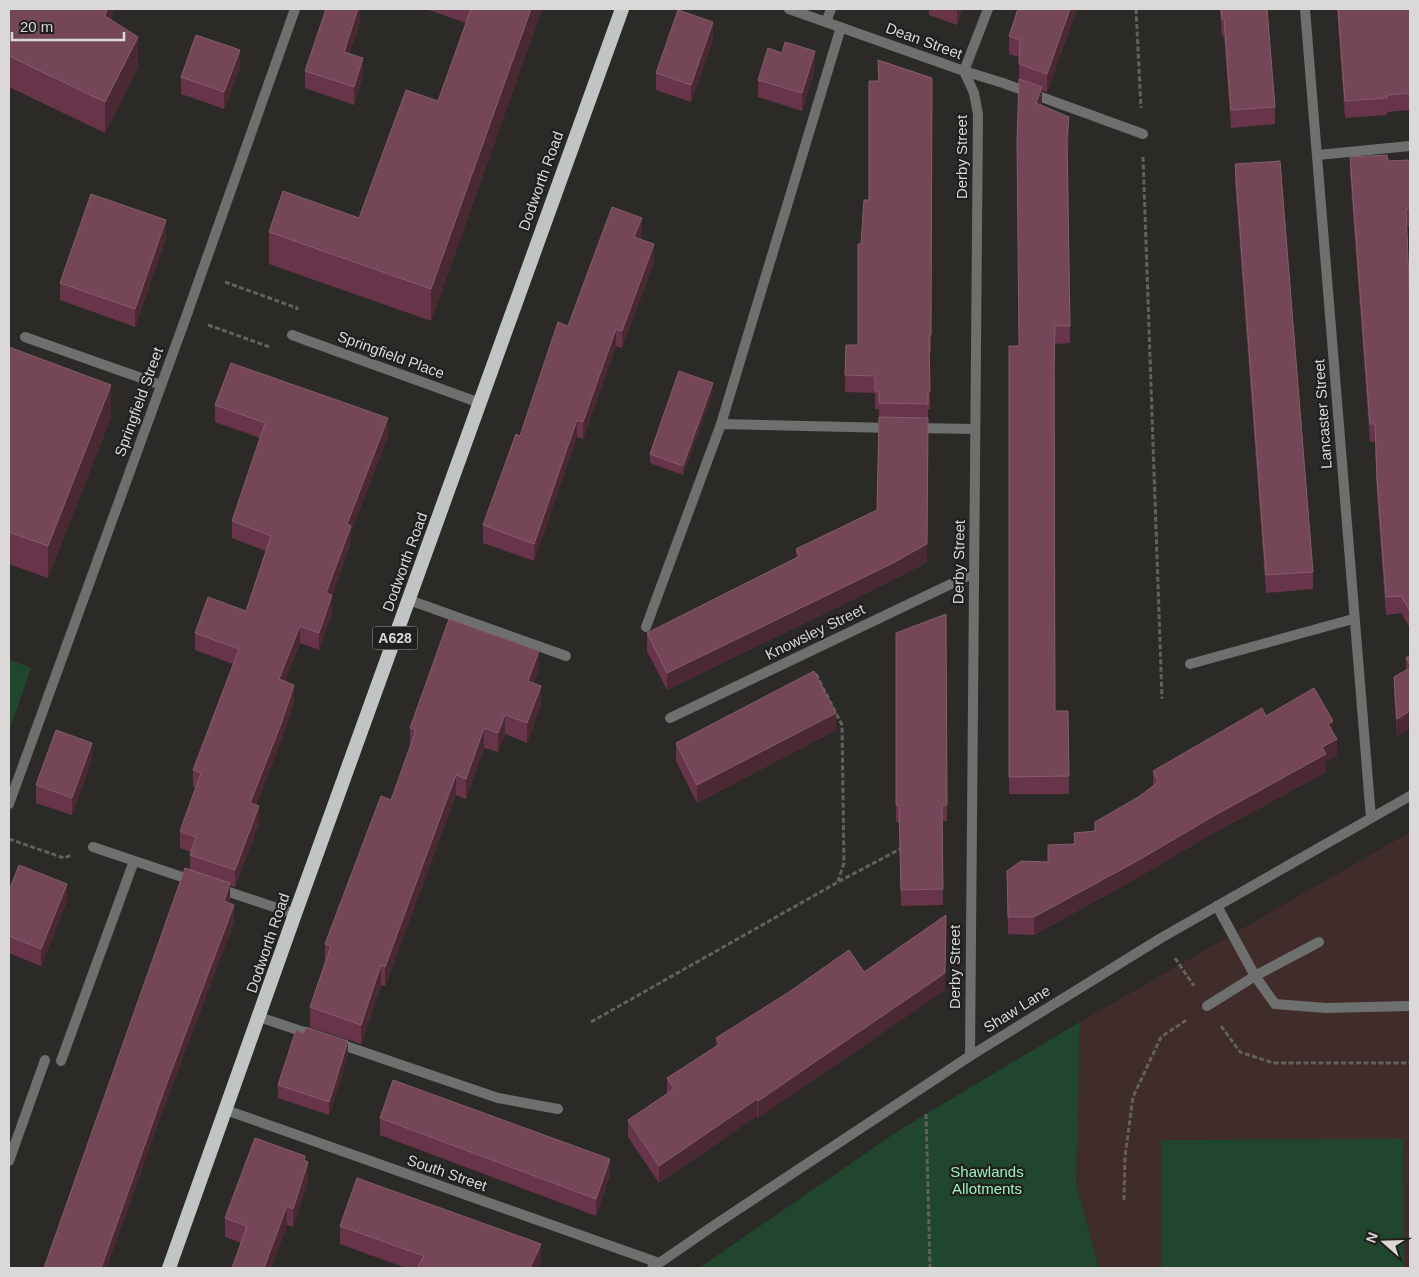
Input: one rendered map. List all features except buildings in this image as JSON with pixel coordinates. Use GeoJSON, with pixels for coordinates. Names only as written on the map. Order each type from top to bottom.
{"type":"FeatureCollection","features":[{"type":"Feature","properties":{"kind":"highway","name":"Dodworth Road"},"geometry":{"type":"LineString","coordinates":[[170,1268],[295,914],[622,9]]}},
{"type":"Feature","properties":{"kind":"street","name":"Springfield Street"},"geometry":{"type":"LineString","coordinates":[[9,804],[186,317],[295,9]]}},
{"type":"Feature","properties":{"kind":"street","name":"Dean Street"},"geometry":{"type":"LineString","coordinates":[[789,9],[1143,134]]}},
{"type":"Feature","properties":{"kind":"street"},"geometry":{"type":"LineString","coordinates":[[826,22],[831,9]]}},
{"type":"Feature","properties":{"kind":"street"},"geometry":{"type":"LineString","coordinates":[[964,71],[988,9]]}},
{"type":"Feature","properties":{"kind":"street","name":"Lancaster Street"},"geometry":{"type":"LineString","coordinates":[[1305,9],[1318,154],[1353,619],[1371,818]]}},
{"type":"Feature","properties":{"kind":"street"},"geometry":{"type":"LineString","coordinates":[[646,627],[722,424],[841,27]]}},
{"type":"Feature","properties":{"kind":"street","name":"Derby Street"},"geometry":{"type":"LineString","coordinates":[[964,71],[974,93],[978,114],[970,1056]]}},
{"type":"Feature","properties":{"kind":"street"},"geometry":{"type":"LineString","coordinates":[[1318,154],[1410,146]]}},
{"type":"Feature","properties":{"kind":"street","name":"Springfield Place"},"geometry":{"type":"LineString","coordinates":[[292,335],[480,403]]}},
{"type":"Feature","properties":{"kind":"street"},"geometry":{"type":"LineString","coordinates":[[25,337],[161,385]]}},
{"type":"Feature","properties":{"kind":"street"},"geometry":{"type":"LineString","coordinates":[[722,424],[975,429]]}},
{"type":"Feature","properties":{"kind":"street","name":"Knowsley Street"},"geometry":{"type":"LineString","coordinates":[[670,718],[974,573]]}},
{"type":"Feature","properties":{"kind":"street"},"geometry":{"type":"LineString","coordinates":[[408,600],[566,656]]}},
{"type":"Feature","properties":{"kind":"street"},"geometry":{"type":"LineString","coordinates":[[1190,664],[1353,619]]}},
{"type":"Feature","properties":{"kind":"street","name":"Shaw Lane"},"geometry":{"type":"LineString","coordinates":[[655,1266],[970,1056],[1161,938],[1410,796]]}},
{"type":"Feature","properties":{"kind":"street"},"geometry":{"type":"LineString","coordinates":[[93,847],[295,914]]}},
{"type":"Feature","properties":{"kind":"street"},"geometry":{"type":"LineString","coordinates":[[61,1061],[134,861]]}},
{"type":"Feature","properties":{"kind":"street"},"geometry":{"type":"LineString","coordinates":[[1217,906],[1255,976],[1275,1004],[1326,1008],[1410,1006]]}},
{"type":"Feature","properties":{"kind":"street"},"geometry":{"type":"LineString","coordinates":[[1207,1006],[1255,976],[1319,942]]}},
{"type":"Feature","properties":{"kind":"street"},"geometry":{"type":"LineString","coordinates":[[260,1017],[498,1098],[558,1109]]}},
{"type":"Feature","properties":{"kind":"street"},"geometry":{"type":"LineString","coordinates":[[9,1162],[45,1060]]}},
{"type":"Feature","properties":{"kind":"street","name":"South Street"},"geometry":{"type":"LineString","coordinates":[[226,1110],[655,1266]]}},
{"type":"Feature","properties":{"kind":"path"},"geometry":{"type":"LineString","coordinates":[[1136,9],[1143,134],[1162,699]]}},
{"type":"Feature","properties":{"kind":"path"},"geometry":{"type":"LineString","coordinates":[[186,317],[282,351],[292,335],[297,308],[201,274]]}},
{"type":"Feature","properties":{"kind":"path"},"geometry":{"type":"LineString","coordinates":[[806,653],[842,725],[844,863],[838,882]]}},
{"type":"Feature","properties":{"kind":"path"},"geometry":{"type":"LineString","coordinates":[[9,839],[64,858],[93,847]]}},
{"type":"Feature","properties":{"kind":"path"},"geometry":{"type":"LineString","coordinates":[[591,1022],[838,882],[909,845]]}},
{"type":"Feature","properties":{"kind":"path"},"geometry":{"type":"LineString","coordinates":[[1161,938],[1240,1052],[1274,1063],[1410,1063]]}},
{"type":"Feature","properties":{"kind":"path"},"geometry":{"type":"LineString","coordinates":[[1124,1200],[1125,1157],[1133,1097],[1161,1037],[1207,1006]]}},
{"type":"Feature","properties":{"kind":"path"},"geometry":{"type":"LineString","coordinates":[[925,1086],[930,1268]]}},
{"type":"Feature","properties":{"kind":"shaded area"},"geometry":{"type":"Polygon","coordinates":[[[1410,832],[1410,1268],[1099,1268],[1076,1184],[1080,1022],[1410,832]]]}},
{"type":"Feature","properties":{"kind":"green space"},"geometry":{"type":"Polygon","coordinates":[[[9,659],[31,668],[9,731],[9,659]]]}},
{"type":"Feature","properties":{"kind":"green space","name":"Shawlands Allotments"},"geometry":{"type":"Polygon","coordinates":[[[1080,1022],[1076,1184],[1099,1268],[699,1268],[901,1129],[1080,1022]]]}},
{"type":"Feature","properties":{"kind":"green space"},"geometry":{"type":"Polygon","coordinates":[[[1403,1139],[1404,1268],[1162,1268],[1161,1140],[1403,1139]]]}}]}
